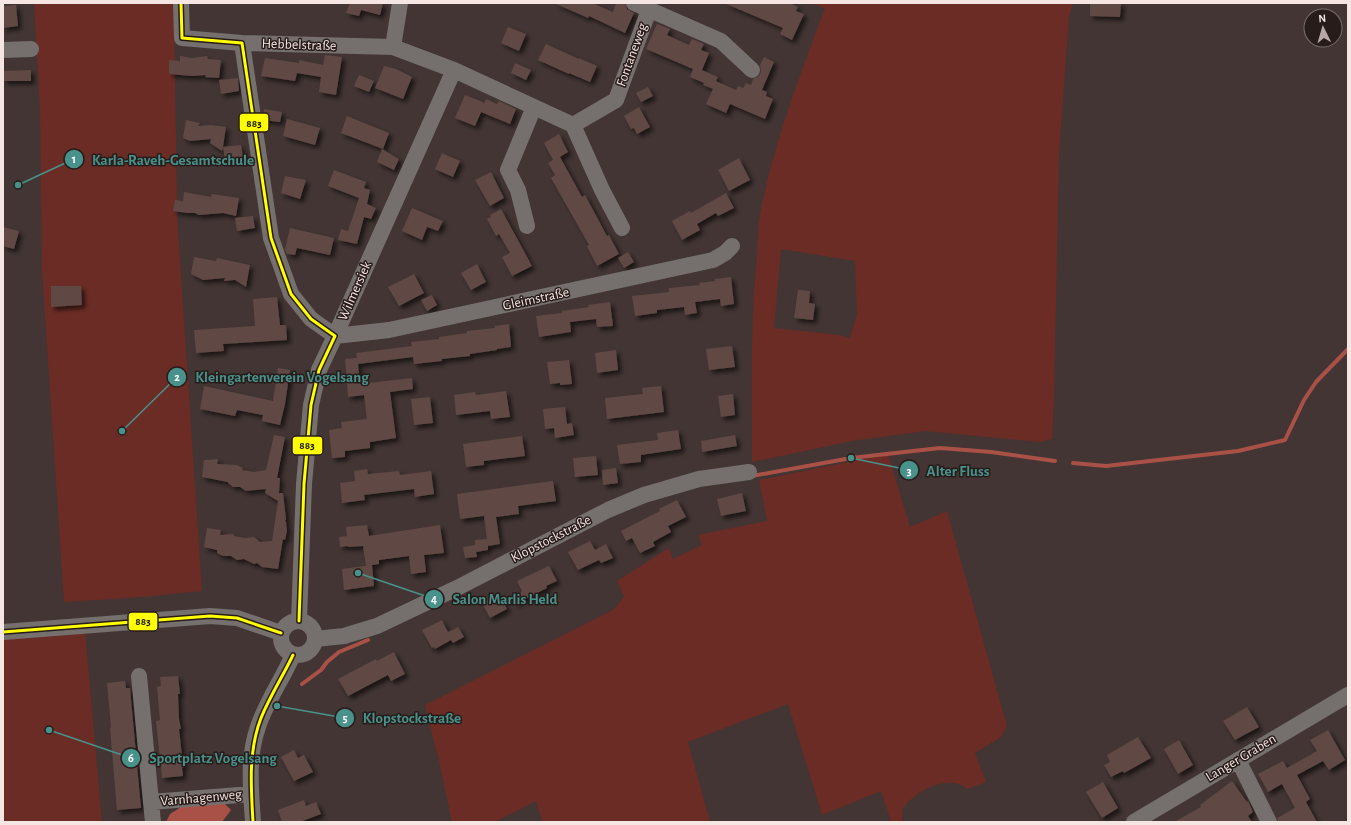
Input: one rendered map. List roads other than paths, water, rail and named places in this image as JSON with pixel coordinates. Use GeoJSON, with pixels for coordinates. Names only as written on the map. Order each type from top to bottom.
{"type":"FeatureCollection","features":[{"type":"Feature","properties":{"kind":"street","name":"Hebbelstraße"},"geometry":{"type":"LineString","coordinates":[[181,3],[182,38],[242,43],[393,47],[454,70]]}},
{"type":"Feature","properties":{"kind":"street"},"geometry":{"type":"LineString","coordinates":[[393,47],[400,3]]}},
{"type":"Feature","properties":{"kind":"street"},"geometry":{"type":"LineString","coordinates":[[634,3],[721,41],[752,70]]}},
{"type":"Feature","properties":{"kind":"street","name":"Fontaneweg"},"geometry":{"type":"LineString","coordinates":[[573,125],[616,100],[649,10]]}},
{"type":"Feature","properties":{"kind":"street"},"geometry":{"type":"LineString","coordinates":[[242,43],[270,238],[291,294],[311,319],[335,336]]}},
{"type":"Feature","properties":{"kind":"street"},"geometry":{"type":"LineString","coordinates":[[454,70],[573,125],[602,190],[622,228]]}},
{"type":"Feature","properties":{"kind":"street","name":"Wilmersiek"},"geometry":{"type":"LineString","coordinates":[[299,621],[303,498],[311,405],[318,370],[335,336],[454,70]]}},
{"type":"Feature","properties":{"kind":"street"},"geometry":{"type":"LineString","coordinates":[[527,226],[518,190],[508,170],[534,107]]}},
{"type":"Feature","properties":{"kind":"street","name":"Gleimstraße"},"geometry":{"type":"LineString","coordinates":[[335,336],[389,330],[713,260],[732,246]]}},
{"type":"Feature","properties":{"kind":"street","name":"Klopstockstraße"},"geometry":{"type":"LineString","coordinates":[[315,639],[344,636],[377,626],[457,588],[608,510],[644,495],[699,479],[749,472]]}},
{"type":"Feature","properties":{"kind":"street"},"geometry":{"type":"LineString","coordinates":[[3,632],[210,616],[237,618],[281,633]]}},
{"type":"Feature","properties":{"kind":"street"},"geometry":{"type":"LineString","coordinates":[[299,621],[307,623],[315,633],[313,647],[307,654],[301,656],[293,655],[284,649],[280,638],[281,633],[288,624],[299,621]]}},
{"type":"Feature","properties":{"kind":"street"},"geometry":{"type":"LineString","coordinates":[[253,822],[250,761],[256,733],[263,715],[293,655]]}},
{"type":"Feature","properties":{"kind":"street","name":"Varnhagenweg"},"geometry":{"type":"LineString","coordinates":[[139,676],[153,822]]}},
{"type":"Feature","properties":{"kind":"street","name":"Langer Graben"},"geometry":{"type":"LineString","coordinates":[[1134,822],[1348,695]]}},
{"type":"Feature","properties":{"kind":"street"},"geometry":{"type":"LineString","coordinates":[[1238,760],[1269,822]]}},
{"type":"Feature","properties":{"kind":"street","name":"Varnhagenweg"},"geometry":{"type":"LineString","coordinates":[[151,802],[251,794]]}},
{"type":"Feature","properties":{"kind":"waterway"},"geometry":{"type":"LineString","coordinates":[[1073,463],[1106,466],[1238,451],[1285,440],[1304,400],[1316,382],[1348,349]]}},
{"type":"Feature","properties":{"kind":"waterway"},"geometry":{"type":"LineString","coordinates":[[752,476],[851,458],[940,448],[991,452],[1055,461]]}},
{"type":"Feature","properties":{"kind":"waterway"},"geometry":{"type":"LineString","coordinates":[[302,684],[321,670],[327,662],[339,652],[368,640]]}},
{"type":"Feature","properties":{"kind":"place","name":"Karla-Raveh-Gesamtschule"},"geometry":{"type":"Point","coordinates":[18,185]}},
{"type":"Feature","properties":{"kind":"place","name":"Kleingartenverein Vogelsang"},"geometry":{"type":"Point","coordinates":[122,431]}},
{"type":"Feature","properties":{"kind":"place","name":"Alter Fluss"},"geometry":{"type":"Point","coordinates":[851,458]}},
{"type":"Feature","properties":{"kind":"place","name":"Salon Marlis Held"},"geometry":{"type":"Point","coordinates":[358,573]}},
{"type":"Feature","properties":{"kind":"place","name":"Klopstockstraße"},"geometry":{"type":"Point","coordinates":[277,706]}},
{"type":"Feature","properties":{"kind":"place","name":"Sportplatz Vogelsang"},"geometry":{"type":"Point","coordinates":[49,730]}}]}
